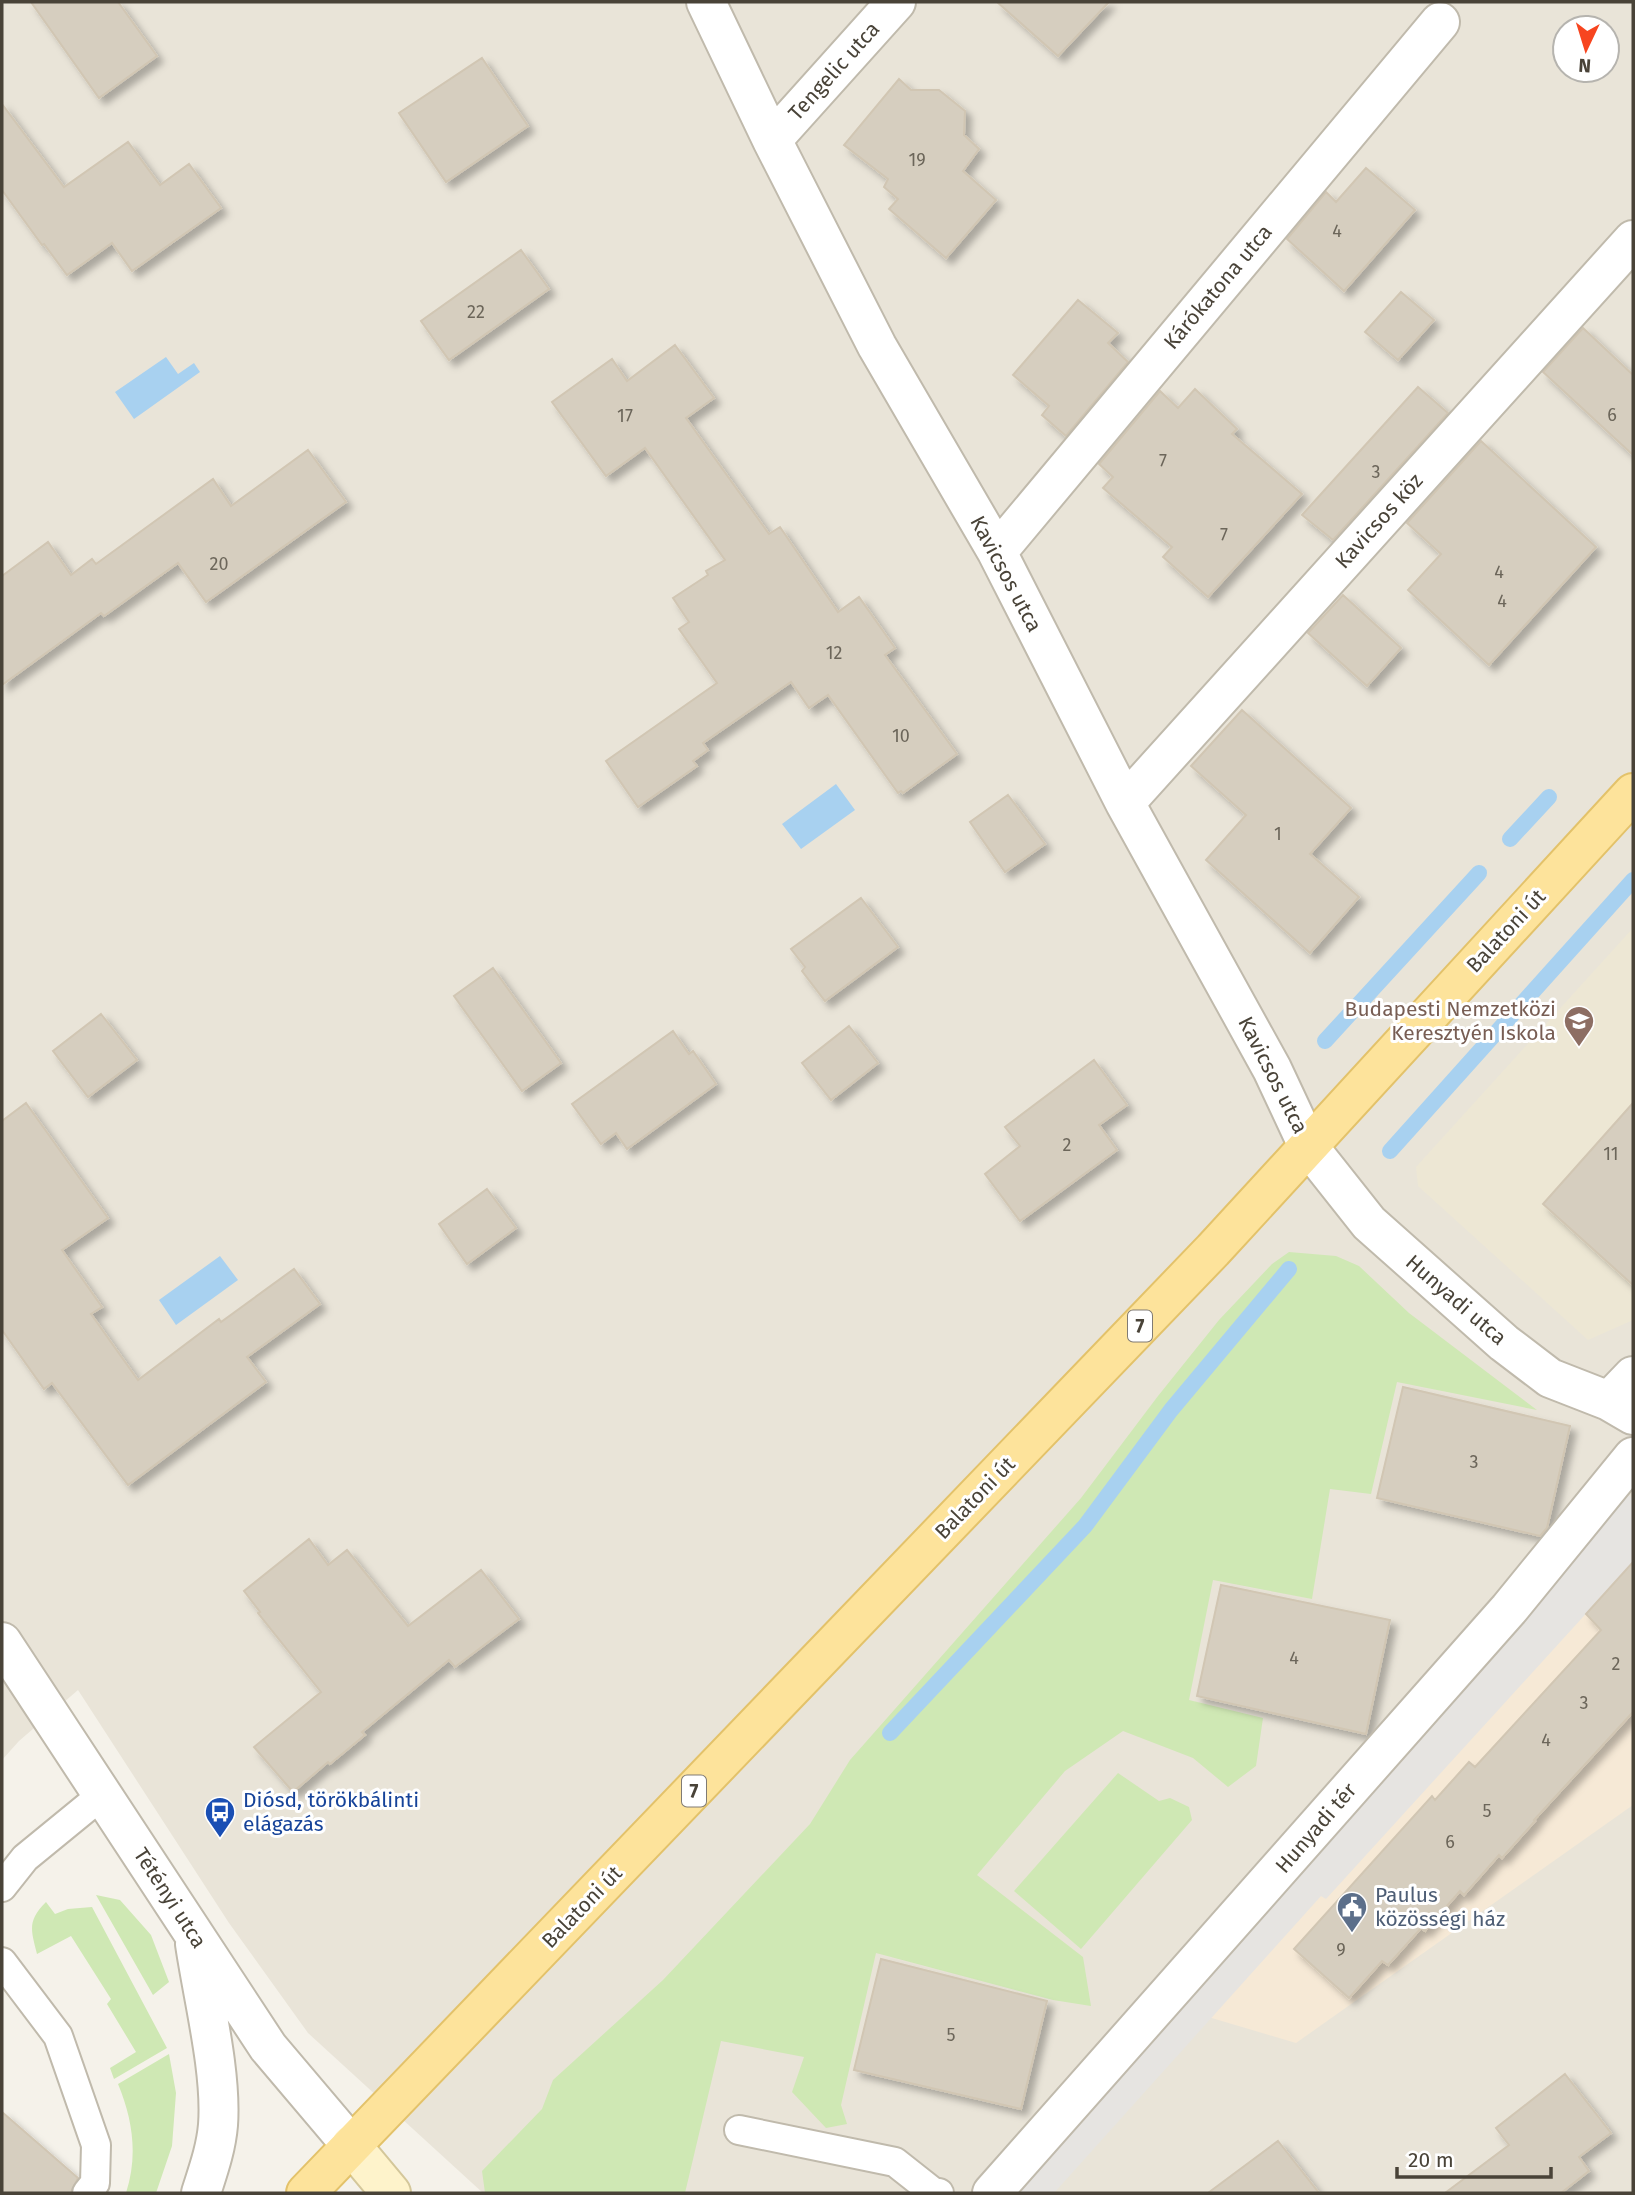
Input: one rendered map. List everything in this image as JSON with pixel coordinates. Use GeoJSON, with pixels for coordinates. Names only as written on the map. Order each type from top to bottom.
{"type":"FeatureCollection","features":[{"type":"Feature","properties":{"kind":"main road","name":"Balatoni út"},"geometry":{"type":"LineString","coordinates":[[306,2193],[1213,1250],[1633,793]]}},
{"type":"Feature","properties":{"kind":"main road"},"geometry":{"type":"LineString","coordinates":[[351,2145],[391,2193]]}},
{"type":"Feature","properties":{"kind":"street","name":"Kavicsos utca"},"geometry":{"type":"LineString","coordinates":[[706,2],[772,140],[877,346],[997,552],[1125,803],[1266,1056],[1308,1146]]}},
{"type":"Feature","properties":{"kind":"street","name":"Tengelic utca"},"geometry":{"type":"LineString","coordinates":[[772,140],[896,2]]}},
{"type":"Feature","properties":{"kind":"street","name":"Kárókatona utca"},"geometry":{"type":"LineString","coordinates":[[997,552],[1440,22]]}},
{"type":"Feature","properties":{"kind":"street","name":"Kavicsos köz"},"geometry":{"type":"LineString","coordinates":[[1125,803],[1633,240]]}},
{"type":"Feature","properties":{"kind":"street","name":"Hunyadi utca"},"geometry":{"type":"LineString","coordinates":[[1308,1146],[1369,1223],[1504,1343],[1550,1378],[1625,1397]]}},
{"type":"Feature","properties":{"kind":"street","name":"Hunyadi tér"},"geometry":{"type":"LineString","coordinates":[[992,2193],[1509,1609],[1633,1457]]}},
{"type":"Feature","properties":{"kind":"street","name":"Tétényi utca"},"geometry":{"type":"LineString","coordinates":[[2,1642],[268,2047],[351,2145]]}},
{"type":"Feature","properties":{"kind":"street"},"geometry":{"type":"LineString","coordinates":[[192,1932],[217,2078],[218,2124],[214,2154],[201,2193]]}},
{"type":"Feature","properties":{"kind":"lane"},"geometry":{"type":"LineString","coordinates":[[2,1887],[25,1858],[102,1795]]}},
{"type":"Feature","properties":{"kind":"lane"},"geometry":{"type":"LineString","coordinates":[[2,1962],[58,2036],[96,2145],[95,2183],[87,2193]]}},
{"type":"Feature","properties":{"kind":"lane"},"geometry":{"type":"LineString","coordinates":[[739,2130],[895,2162],[933,2192],[939,2193]]}},
{"type":"Feature","properties":{"kind":"shaded area"},"geometry":{"type":"Polygon","coordinates":[[[2,2],[1633,2],[1633,2193],[483,2193],[308,2033],[229,1923],[78,1690],[19,1741],[2,1760],[2,2]]]}},
{"type":"Feature","properties":{"kind":"shaded area","name":"Budapesti Nemzetközi Keresztyén Iskola"},"geometry":{"type":"Polygon","coordinates":[[[1633,928],[1633,1320],[1588,1340],[1418,1186],[1416,1167],[1633,928]]]}},
{"type":"Feature","properties":{"kind":"shaded area"},"geometry":{"type":"Polygon","coordinates":[[[1613,1482],[1633,1499],[1633,1562],[1326,1899],[1321,1896],[1054,2193],[992,2193],[1613,1482]]]}},
{"type":"Feature","properties":{"kind":"shaded area"},"geometry":{"type":"Polygon","coordinates":[[[1633,1512],[1633,1805],[1296,2043],[1188,2011],[1633,1512]]]}},
{"type":"Feature","properties":{"kind":"green space"},"geometry":{"type":"Polygon","coordinates":[[[1289,1252],[1336,1256],[1359,1266],[1409,1313],[1537,1410],[1397,1382],[1371,1494],[1330,1489],[1312,1599],[1213,1580],[1189,1700],[1263,1718],[1256,1766],[1228,1787],[1193,1758],[1123,1731],[1065,1771],[977,1875],[1083,1957],[1091,2006],[1053,2000],[876,1953],[841,2105],[847,2124],[826,2128],[792,2092],[804,2057],[721,2041],[685,2193],[485,2193],[482,2171],[542,2109],[553,2080],[663,1980],[810,1824],[850,1760],[1081,1498],[1219,1320],[1272,1264],[1289,1252]]]}},
{"type":"Feature","properties":{"kind":"green space"},"geometry":{"type":"Polygon","coordinates":[[[1118,1773],[1159,1801],[1170,1798],[1189,1807],[1192,1820],[1081,1949],[1014,1891],[1118,1773]]]}},
{"type":"Feature","properties":{"kind":"green space"},"geometry":{"type":"Polygon","coordinates":[[[96,1895],[120,1900],[151,1935],[169,1982],[153,1995],[96,1895]]]}},
{"type":"Feature","properties":{"kind":"green space"},"geometry":{"type":"Polygon","coordinates":[[[46,1902],[55,1914],[68,1909],[92,1907],[167,2048],[114,2079],[110,2068],[136,2052],[107,2004],[111,1999],[71,1936],[37,1954],[33,1938],[33,1920],[46,1902]]]}},
{"type":"Feature","properties":{"kind":"green space"},"geometry":{"type":"Polygon","coordinates":[[[169,2054],[176,2093],[172,2146],[156,2193],[126,2193],[132,2165],[132,2138],[118,2084],[169,2054]]]}},
{"type":"Feature","properties":{"kind":"water"},"geometry":{"type":"Polygon","coordinates":[[[166,357],[178,374],[194,363],[200,372],[134,419],[115,392],[166,357]]]}},
{"type":"Feature","properties":{"kind":"water"},"geometry":{"type":"Polygon","coordinates":[[[836,784],[855,810],[801,849],[782,824],[836,784]]]}},
{"type":"Feature","properties":{"kind":"water"},"geometry":{"type":"Polygon","coordinates":[[[220,1256],[238,1280],[176,1325],[159,1300],[220,1256]]]}},
{"type":"Feature","properties":{"kind":"building"},"geometry":{"type":"Polygon","coordinates":[[[31,2],[118,2],[157,56],[99,98],[31,2]]]}},
{"type":"Feature","properties":{"kind":"building"},"geometry":{"type":"Polygon","coordinates":[[[997,2],[1109,2],[1058,56],[997,2]]]}},
{"type":"Feature","properties":{"kind":"building"},"geometry":{"type":"Polygon","coordinates":[[[482,58],[528,126],[446,182],[399,113],[482,58]]]}},
{"type":"Feature","properties":{"kind":"building"},"geometry":{"type":"Polygon","coordinates":[[[899,79],[911,90],[939,90],[965,111],[964,135],[979,149],[963,171],[996,200],[946,258],[889,209],[898,199],[884,187],[888,179],[844,145],[899,79]]]}},
{"type":"Feature","properties":{"kind":"building"},"geometry":{"type":"Polygon","coordinates":[[[2,104],[64,187],[128,142],[160,185],[189,164],[221,208],[132,271],[112,243],[67,275],[2,190],[2,104]]]}},
{"type":"Feature","properties":{"kind":"building"},"geometry":{"type":"Polygon","coordinates":[[[1366,168],[1415,210],[1344,291],[1287,239],[1326,192],[1336,202],[1366,168]]]}},
{"type":"Feature","properties":{"kind":"building"},"geometry":{"type":"Polygon","coordinates":[[[521,250],[549,289],[449,360],[421,321],[521,250]]]}},
{"type":"Feature","properties":{"kind":"building"},"geometry":{"type":"Polygon","coordinates":[[[1401,292],[1434,320],[1398,360],[1365,332],[1401,292]]]}},
{"type":"Feature","properties":{"kind":"building"},"geometry":{"type":"Polygon","coordinates":[[[1078,300],[1118,333],[1108,343],[1128,362],[1066,436],[1042,415],[1049,406],[1013,375],[1078,300]]]}},
{"type":"Feature","properties":{"kind":"building"},"geometry":{"type":"Polygon","coordinates":[[[1583,328],[1633,375],[1633,455],[1543,372],[1583,328]]]}},
{"type":"Feature","properties":{"kind":"building"},"geometry":{"type":"Polygon","coordinates":[[[675,345],[714,398],[686,418],[769,534],[780,527],[838,612],[859,597],[895,648],[885,655],[957,754],[903,793],[898,793],[828,695],[809,708],[791,682],[703,743],[708,750],[693,761],[697,766],[638,807],[606,761],[717,683],[679,629],[689,622],[673,598],[708,575],[706,571],[725,560],[645,448],[606,476],[552,402],[612,359],[627,381],[675,345]]]}},
{"type":"Feature","properties":{"kind":"building"},"geometry":{"type":"Polygon","coordinates":[[[1418,387],[1448,413],[1333,540],[1302,515],[1418,387]]]}},
{"type":"Feature","properties":{"kind":"building"},"geometry":{"type":"Polygon","coordinates":[[[1195,389],[1237,429],[1232,434],[1302,494],[1208,597],[1163,557],[1172,547],[1103,488],[1113,477],[1099,464],[1160,391],[1178,408],[1195,389]]]}},
{"type":"Feature","properties":{"kind":"building"},"geometry":{"type":"Polygon","coordinates":[[[1481,441],[1596,547],[1489,665],[1408,590],[1441,554],[1407,523],[1481,441]]]}},
{"type":"Feature","properties":{"kind":"building"},"geometry":{"type":"Polygon","coordinates":[[[308,450],[346,502],[206,602],[178,563],[104,616],[101,613],[2,685],[2,576],[48,542],[71,575],[92,559],[96,564],[213,479],[231,506],[308,450]]]}},
{"type":"Feature","properties":{"kind":"building"},"geometry":{"type":"Polygon","coordinates":[[[1343,595],[1401,648],[1367,686],[1308,633],[1343,595]]]}},
{"type":"Feature","properties":{"kind":"building"},"geometry":{"type":"Polygon","coordinates":[[[1242,710],[1351,808],[1310,854],[1359,897],[1310,953],[1206,860],[1246,815],[1191,766],[1242,710]]]}},
{"type":"Feature","properties":{"kind":"building"},"geometry":{"type":"Polygon","coordinates":[[[1008,795],[1045,844],[1005,872],[970,822],[1008,795]]]}},
{"type":"Feature","properties":{"kind":"building"},"geometry":{"type":"Polygon","coordinates":[[[861,898],[898,947],[825,1001],[802,971],[805,967],[791,949],[861,898]]]}},
{"type":"Feature","properties":{"kind":"building"},"geometry":{"type":"Polygon","coordinates":[[[493,968],[561,1063],[522,1091],[454,996],[493,968]]]}},
{"type":"Feature","properties":{"kind":"building"},"geometry":{"type":"Polygon","coordinates":[[[101,1014],[137,1060],[88,1097],[53,1051],[101,1014]]]}},
{"type":"Feature","properties":{"kind":"building"},"geometry":{"type":"Polygon","coordinates":[[[849,1026],[878,1063],[831,1100],[802,1063],[849,1026]]]}},
{"type":"Feature","properties":{"kind":"building"},"geometry":{"type":"Polygon","coordinates":[[[673,1031],[689,1054],[693,1051],[716,1084],[627,1149],[616,1133],[601,1144],[572,1104],[673,1031]]]}},
{"type":"Feature","properties":{"kind":"building"},"geometry":{"type":"Polygon","coordinates":[[[1094,1060],[1127,1105],[1099,1125],[1117,1150],[1020,1221],[985,1174],[1020,1146],[1005,1127],[1094,1060]]]}},
{"type":"Feature","properties":{"kind":"building"},"geometry":{"type":"Polygon","coordinates":[[[26,1103],[108,1218],[62,1250],[102,1307],[91,1314],[138,1380],[219,1319],[221,1322],[294,1269],[320,1304],[247,1357],[266,1382],[128,1485],[52,1383],[44,1389],[2,1330],[2,1121],[26,1103]]]}},
{"type":"Feature","properties":{"kind":"building"},"geometry":{"type":"Polygon","coordinates":[[[1633,1103],[1633,1285],[1543,1204],[1633,1103]]]}},
{"type":"Feature","properties":{"kind":"building"},"geometry":{"type":"Polygon","coordinates":[[[487,1189],[516,1228],[467,1264],[439,1224],[487,1189]]]}},
{"type":"Feature","properties":{"kind":"building"},"geometry":{"type":"Polygon","coordinates":[[[1403,1387],[1570,1426],[1547,1528],[1540,1536],[1377,1498],[1403,1387]]]}},
{"type":"Feature","properties":{"kind":"building"},"geometry":{"type":"Polygon","coordinates":[[[309,1539],[328,1565],[347,1550],[408,1626],[481,1570],[519,1619],[455,1667],[449,1660],[362,1732],[365,1735],[293,1792],[254,1747],[321,1692],[258,1613],[260,1612],[244,1591],[309,1539]]]}},
{"type":"Feature","properties":{"kind":"building"},"geometry":{"type":"Polygon","coordinates":[[[1633,1562],[1633,1712],[1502,1858],[1499,1855],[1464,1895],[1460,1891],[1425,1931],[1421,1928],[1388,1965],[1382,1961],[1349,1998],[1294,1949],[1432,1796],[1435,1800],[1469,1762],[1475,1767],[1601,1630],[1586,1614],[1633,1562]]]}},
{"type":"Feature","properties":{"kind":"building"},"geometry":{"type":"Polygon","coordinates":[[[1221,1585],[1390,1620],[1366,1734],[1197,1696],[1221,1585]]]}},
{"type":"Feature","properties":{"kind":"building"},"geometry":{"type":"Polygon","coordinates":[[[881,1959],[1047,2001],[1021,2109],[854,2070],[881,1959]]]}},
{"type":"Feature","properties":{"kind":"building"},"geometry":{"type":"Polygon","coordinates":[[[1565,2074],[1611,2133],[1579,2157],[1589,2171],[1561,2193],[1445,2193],[1509,2145],[1496,2128],[1565,2074]]]}},
{"type":"Feature","properties":{"kind":"building"},"geometry":{"type":"Polygon","coordinates":[[[2,2112],[78,2178],[71,2193],[2,2193],[2,2112]]]}},
{"type":"Feature","properties":{"kind":"building"},"geometry":{"type":"Polygon","coordinates":[[[1278,2141],[1319,2193],[1208,2193],[1278,2141]]]}},
{"type":"Feature","properties":{"kind":"waterway"},"geometry":{"type":"LineString","coordinates":[[1510,839],[1549,797]]}},
{"type":"Feature","properties":{"kind":"waterway"},"geometry":{"type":"LineString","coordinates":[[1325,1041],[1479,873]]}},
{"type":"Feature","properties":{"kind":"waterway"},"geometry":{"type":"LineString","coordinates":[[1390,1151],[1633,880]]}},
{"type":"Feature","properties":{"kind":"waterway"},"geometry":{"type":"LineString","coordinates":[[890,1733],[1085,1526],[1171,1410],[1289,1269]]}},
{"type":"Feature","properties":{"kind":"place","name":"Budapesti Nemzetközi Keresztyén Iskola"},"geometry":{"type":"Point","coordinates":[1579,1048]}},
{"type":"Feature","properties":{"kind":"place","name":"Diósd, törökbálinti elágazás"},"geometry":{"type":"Point","coordinates":[220,1839]}},
{"type":"Feature","properties":{"kind":"place","name":"Paulus közösségi ház"},"geometry":{"type":"Point","coordinates":[1352,1934]}}]}
